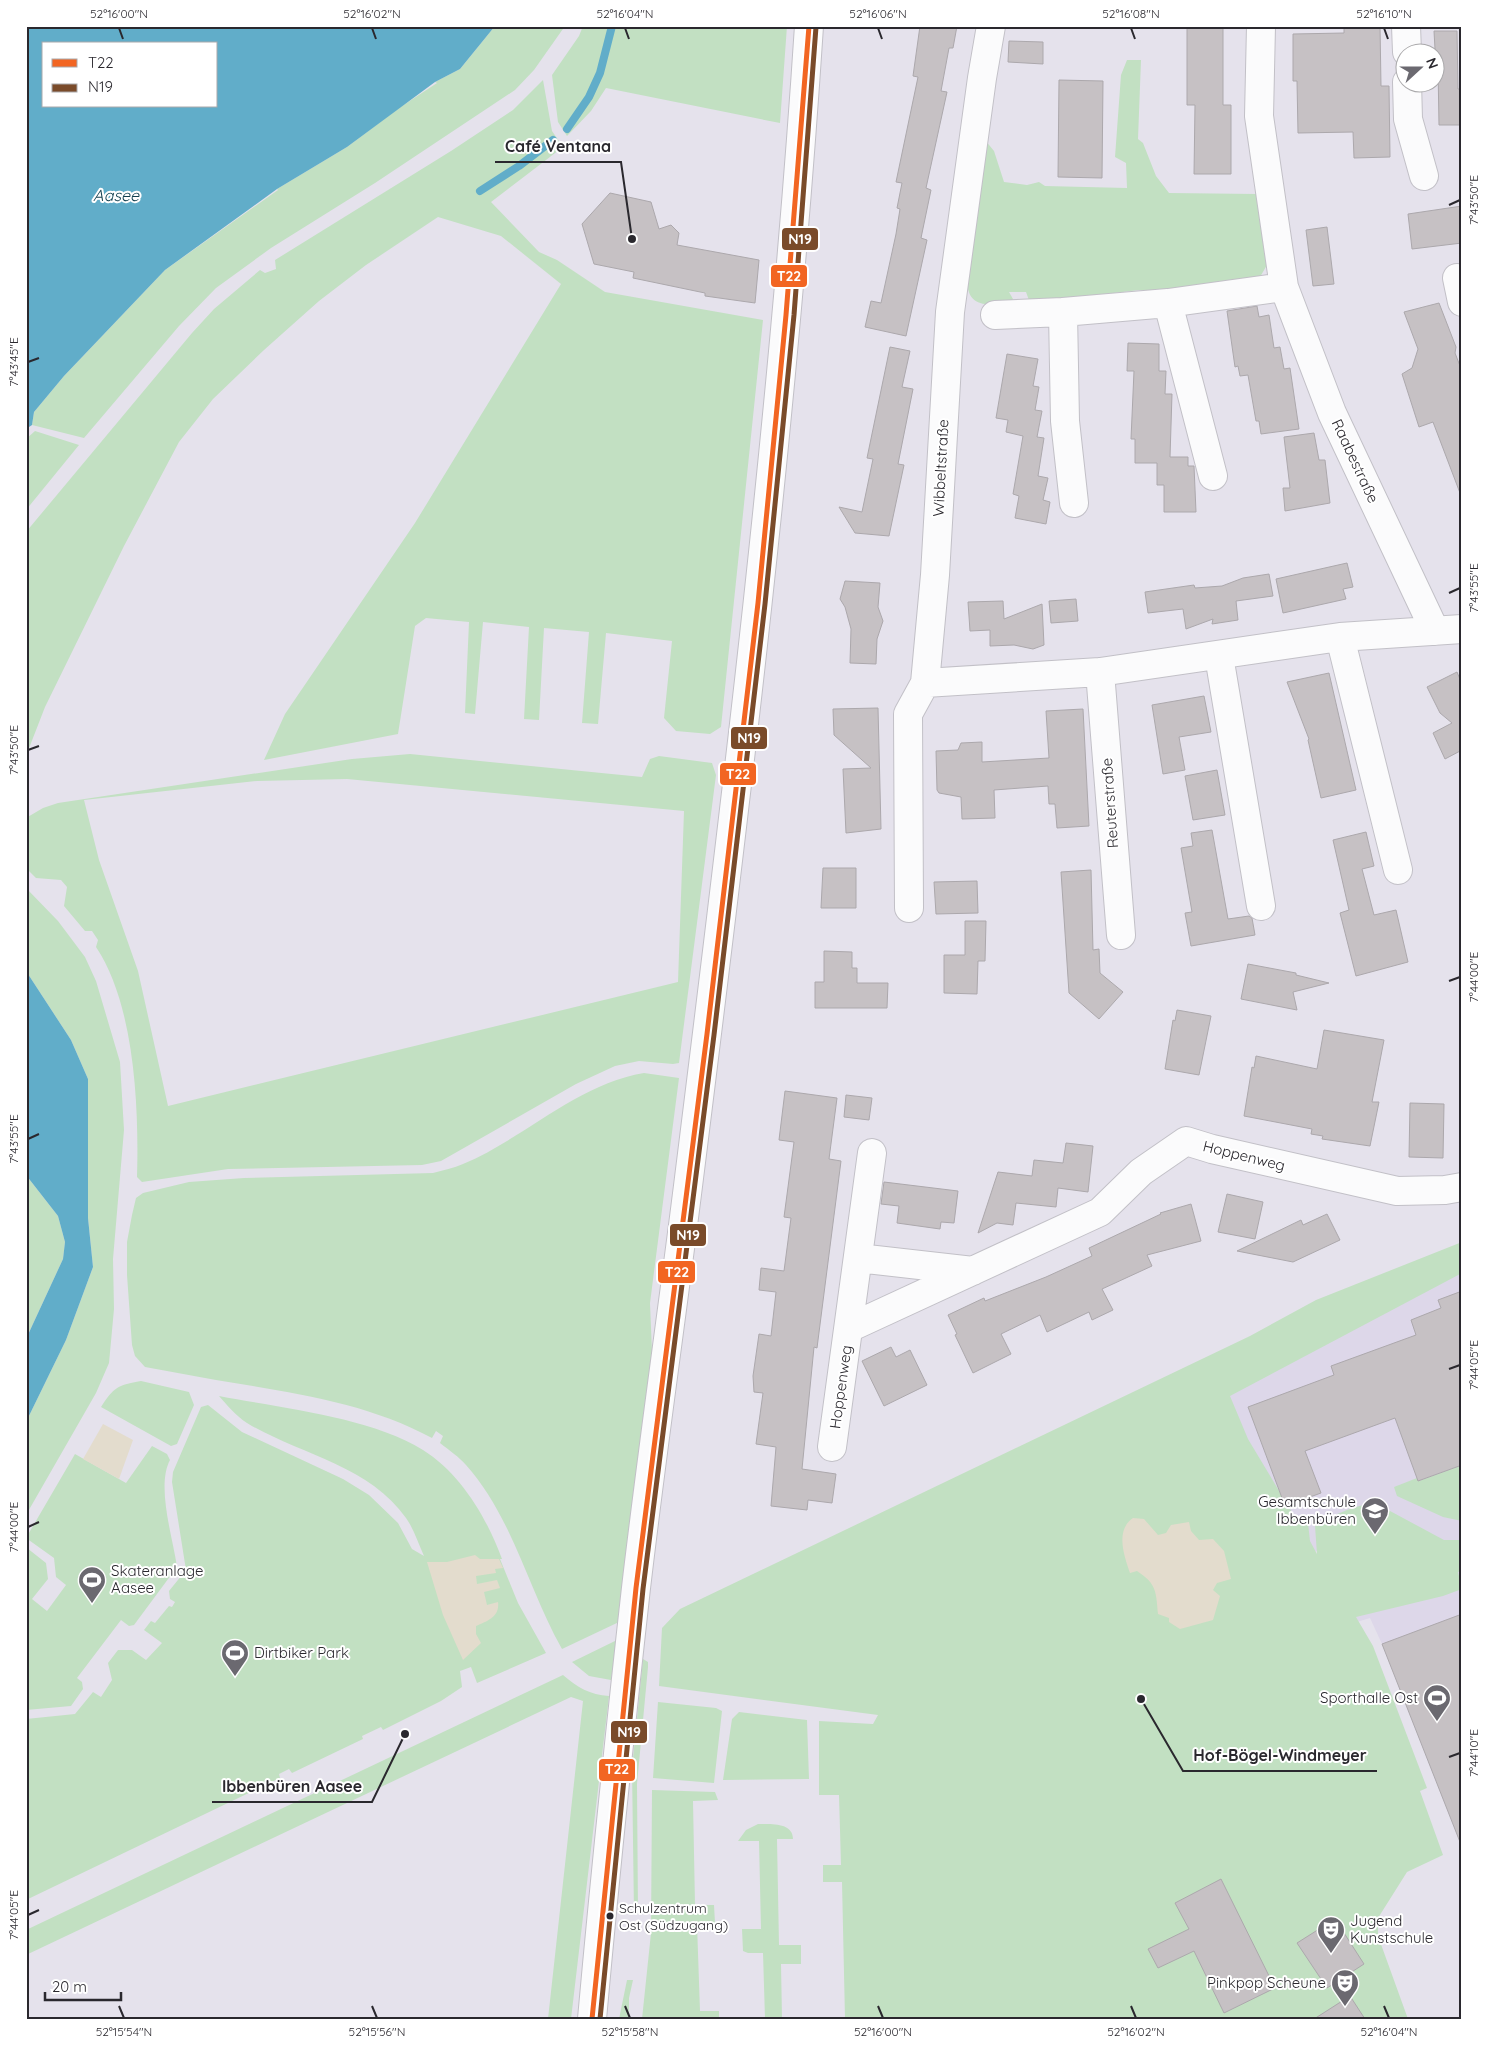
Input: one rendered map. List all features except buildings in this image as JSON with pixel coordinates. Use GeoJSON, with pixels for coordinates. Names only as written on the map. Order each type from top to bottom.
{"type":"FeatureCollection","features":[{"type":"Feature","properties":{"kind":"street"},"geometry":{"type":"LineString","coordinates":[[592,2019],[614,1781],[636,1587],[689,1180],[749,670],[797,209],[809,26]]}},
{"type":"Feature","properties":{"kind":"street","name":"Wibbeltstraße"},"geometry":{"type":"LineString","coordinates":[[909,908],[908,714],[925,683],[935,575],[950,312],[982,78],[991,26]]}},
{"type":"Feature","properties":{"kind":"street","name":"Raabestraße"},"geometry":{"type":"LineString","coordinates":[[1261,26],[1260,116],[1284,287],[1332,413],[1454,630]]}},
{"type":"Feature","properties":{"kind":"street"},"geometry":{"type":"LineString","coordinates":[[1406,26],[1407,42]]}},
{"type":"Feature","properties":{"kind":"street"},"geometry":{"type":"LineString","coordinates":[[1407,92],[1408,119],[1424,176]]}},
{"type":"Feature","properties":{"kind":"street"},"geometry":{"type":"LineString","coordinates":[[995,315],[1063,312],[1168,303],[1284,287]]}},
{"type":"Feature","properties":{"kind":"street"},"geometry":{"type":"LineString","coordinates":[[1168,303],[1213,476]]}},
{"type":"Feature","properties":{"kind":"street"},"geometry":{"type":"LineString","coordinates":[[1063,312],[1065,422],[1074,503]]}},
{"type":"Feature","properties":{"kind":"street"},"geometry":{"type":"LineString","coordinates":[[925,683],[1100,672],[1340,637],[1454,630]]}},
{"type":"Feature","properties":{"kind":"street"},"geometry":{"type":"LineString","coordinates":[[1340,637],[1398,870]]}},
{"type":"Feature","properties":{"kind":"street"},"geometry":{"type":"LineString","coordinates":[[1219,656],[1261,906]]}},
{"type":"Feature","properties":{"kind":"street","name":"Reuterstraße"},"geometry":{"type":"LineString","coordinates":[[1100,672],[1121,934]]}},
{"type":"Feature","properties":{"kind":"street","name":"Hoppenweg"},"geometry":{"type":"LineString","coordinates":[[849,1328],[1100,1212],[1141,1172],[1186,1141],[1212,1149],[1397,1191],[1445,1190],[1462,1187]]}},
{"type":"Feature","properties":{"kind":"street","name":"Hoppenweg"},"geometry":{"type":"LineString","coordinates":[[832,1446],[872,1153]]}},
{"type":"Feature","properties":{"kind":"street"},"geometry":{"type":"LineString","coordinates":[[858,1258],[973,1271]]}},
{"type":"Feature","properties":{"kind":"shaded area","name":"Gesamtschule Ibbenbüren"},"geometry":{"type":"Polygon","coordinates":[[[1462,1246],[1461,1844],[1370,1618],[1357,1622],[1319,1550],[1298,1558],[1229,1396],[1462,1246]]]}},
{"type":"Feature","properties":{"kind":"green space"},"geometry":{"type":"Polygon","coordinates":[[[495,26],[565,26],[534,70],[515,90],[375,183],[271,248],[216,288],[179,326],[84,438],[32,425],[34,412],[64,376],[165,270],[277,189],[347,147],[399,108],[437,83],[435,82],[460,69],[495,26]]]}},
{"type":"Feature","properties":{"kind":"green space"},"geometry":{"type":"Polygon","coordinates":[[[583,26],[787,26],[780,123],[606,88],[591,111],[567,136],[558,122],[552,75],[579,36],[583,26]]]}},
{"type":"Feature","properties":{"kind":"green space"},"geometry":{"type":"Polygon","coordinates":[[[1127,60],[1141,60],[1138,139],[1143,143],[1156,176],[1169,193],[1257,194],[1267,265],[1260,277],[1171,292],[1139,290],[1030,303],[1026,292],[1009,292],[1013,299],[1009,304],[993,305],[979,303],[974,300],[970,295],[967,279],[985,140],[994,151],[1004,182],[1027,185],[1039,182],[1045,186],[1127,188],[1126,163],[1115,157],[1121,75],[1127,60]]]}},
{"type":"Feature","properties":{"kind":"green space"},"geometry":{"type":"Polygon","coordinates":[[[543,80],[552,131],[563,147],[491,202],[539,252],[557,260],[605,292],[763,320],[721,727],[710,734],[676,731],[664,718],[672,641],[606,633],[598,724],[582,723],[589,632],[544,628],[539,720],[524,719],[529,627],[483,622],[475,714],[465,713],[469,622],[426,618],[415,626],[398,734],[264,760],[285,714],[415,523],[561,284],[501,236],[438,217],[366,265],[319,301],[213,399],[179,442],[124,546],[45,707],[26,756],[26,532],[214,309],[260,270],[265,273],[276,269],[275,260],[451,151],[513,110],[543,80]]]}},
{"type":"Feature","properties":{"kind":"green space"},"geometry":{"type":"Polygon","coordinates":[[[35,431],[79,445],[26,510],[26,439],[35,431]]]}},
{"type":"Feature","properties":{"kind":"green space"},"geometry":{"type":"Polygon","coordinates":[[[410,754],[642,777],[650,759],[659,756],[712,763],[716,775],[679,1063],[639,1061],[615,1066],[576,1084],[441,1161],[422,1165],[228,1169],[142,1182],[137,1177],[137,1121],[132,1058],[127,1027],[119,998],[109,971],[96,947],[98,940],[92,931],[85,931],[64,906],[67,887],[61,880],[36,878],[26,868],[26,818],[43,808],[58,803],[352,759],[410,754]],[[347,779],[257,781],[84,800],[99,860],[138,971],[168,1106],[678,982],[684,811],[347,779]]]}},
{"type":"Feature","properties":{"kind":"green space"},"geometry":{"type":"Polygon","coordinates":[[[26,888],[58,921],[85,957],[96,981],[120,1062],[124,1130],[113,1259],[114,1309],[109,1363],[96,1393],[26,1515],[26,1422],[66,1340],[93,1267],[88,1218],[88,1079],[71,1040],[26,971],[26,888]]]}},
{"type":"Feature","properties":{"kind":"green space"},"geometry":{"type":"Polygon","coordinates":[[[644,1073],[679,1078],[650,1303],[652,1352],[619,1622],[562,1649],[496,1508],[466,1465],[440,1443],[443,1436],[436,1431],[432,1438],[381,1415],[327,1400],[145,1367],[135,1356],[132,1345],[127,1275],[127,1242],[136,1198],[143,1193],[189,1182],[244,1178],[433,1173],[460,1165],[486,1153],[596,1088],[644,1073]]]}},
{"type":"Feature","properties":{"kind":"green space"},"geometry":{"type":"Polygon","coordinates":[[[26,1175],[58,1216],[65,1242],[63,1259],[26,1339],[26,1175]]]}},
{"type":"Feature","properties":{"kind":"green space"},"geometry":{"type":"Polygon","coordinates":[[[1462,1242],[1462,1273],[1230,1396],[1248,1439],[1299,1524],[1308,1523],[1310,1541],[1317,1554],[1315,1526],[1345,1511],[1369,1504],[1377,1504],[1444,1540],[1462,1540],[1462,1571],[1458,1572],[1462,1589],[1443,1596],[1356,1617],[1373,1646],[1427,1788],[1420,1791],[1443,1855],[1407,1872],[1378,1918],[1378,1936],[1408,2019],[845,2019],[842,1882],[823,1882],[823,1865],[841,1865],[839,1795],[819,1795],[819,1721],[873,1724],[878,1715],[659,1686],[662,1628],[680,1609],[1250,1336],[1316,1300],[1462,1242]]]}},
{"type":"Feature","properties":{"kind":"green space"},"geometry":{"type":"Polygon","coordinates":[[[141,1381],[189,1392],[194,1405],[177,1444],[171,1446],[101,1407],[117,1388],[141,1381]]]}},
{"type":"Feature","properties":{"kind":"green space"},"geometry":{"type":"Polygon","coordinates":[[[219,1396],[324,1415],[377,1429],[402,1439],[437,1460],[461,1484],[489,1528],[518,1603],[546,1653],[477,1683],[471,1667],[460,1671],[462,1687],[441,1701],[383,1730],[381,1727],[362,1736],[363,1739],[292,1773],[289,1769],[279,1774],[280,1778],[26,1900],[26,1719],[75,1714],[93,1692],[101,1697],[112,1680],[108,1663],[118,1650],[132,1650],[146,1660],[162,1643],[144,1630],[151,1621],[155,1623],[169,1606],[172,1607],[175,1602],[170,1599],[169,1591],[186,1570],[172,1482],[173,1472],[201,1407],[208,1405],[242,1432],[343,1479],[369,1495],[398,1523],[412,1549],[424,1556],[414,1531],[406,1518],[391,1500],[373,1485],[332,1462],[267,1434],[247,1423],[235,1414],[219,1396]]]}},
{"type":"Feature","properties":{"kind":"green space"},"geometry":{"type":"Polygon","coordinates":[[[152,1446],[167,1454],[170,1460],[166,1471],[165,1498],[177,1567],[134,1625],[129,1626],[121,1620],[77,1678],[82,1682],[83,1689],[71,1706],[26,1710],[27,1548],[46,1563],[48,1579],[32,1599],[47,1611],[66,1585],[56,1577],[54,1558],[26,1538],[75,1454],[126,1483],[152,1446]]]}},
{"type":"Feature","properties":{"kind":"green space"},"geometry":{"type":"Polygon","coordinates":[[[1462,1465],[1462,1521],[1443,1517],[1397,1496],[1394,1487],[1417,1478],[1419,1481],[1462,1465]]]}},
{"type":"Feature","properties":{"kind":"green space"},"geometry":{"type":"Polygon","coordinates":[[[617,1640],[611,1680],[589,1676],[572,1662],[617,1640]]]}},
{"type":"Feature","properties":{"kind":"green space"},"geometry":{"type":"Polygon","coordinates":[[[643,1659],[648,1662],[648,1667],[637,1784],[638,1914],[634,1914],[632,1768],[643,1659]]]}},
{"type":"Feature","properties":{"kind":"green space"},"geometry":{"type":"Polygon","coordinates":[[[563,1675],[584,1690],[609,1696],[571,2019],[548,2019],[583,1701],[571,1697],[26,1955],[26,1930],[563,1675]]]}},
{"type":"Feature","properties":{"kind":"green space"},"geometry":{"type":"Polygon","coordinates":[[[658,1702],[716,1708],[722,1711],[714,1783],[653,1778],[658,1702]]]}},
{"type":"Feature","properties":{"kind":"green space"},"geometry":{"type":"Polygon","coordinates":[[[739,1712],[807,1720],[809,1779],[723,1780],[732,1719],[739,1712]]]}},
{"type":"Feature","properties":{"kind":"green space"},"geometry":{"type":"Polygon","coordinates":[[[652,1790],[715,1792],[718,1800],[693,1801],[695,1905],[714,1905],[715,1923],[697,1924],[700,2011],[719,2011],[719,2019],[642,2019],[651,1933],[652,1790]]]}},
{"type":"Feature","properties":{"kind":"green space"},"geometry":{"type":"Polygon","coordinates":[[[758,1824],[774,1824],[785,1827],[792,1833],[793,1839],[777,1839],[779,1945],[801,1945],[801,1964],[781,1964],[782,2019],[765,2019],[763,1953],[743,1951],[742,1929],[761,1929],[759,1841],[738,1841],[746,1830],[758,1824]]]}},
{"type":"Feature","properties":{"kind":"green space"},"geometry":{"type":"Polygon","coordinates":[[[627,1980],[633,1980],[629,1998],[629,2019],[619,2019],[627,1980]]]}},
{"type":"Feature","properties":{"kind":"sand"},"geometry":{"type":"Polygon","coordinates":[[[103,1424],[133,1440],[119,1479],[83,1459],[103,1424]]]}},
{"type":"Feature","properties":{"kind":"sand"},"geometry":{"type":"Polygon","coordinates":[[[1133,1518],[1144,1519],[1158,1535],[1166,1533],[1171,1525],[1189,1522],[1191,1531],[1199,1540],[1213,1539],[1224,1551],[1231,1579],[1217,1583],[1213,1590],[1220,1596],[1213,1620],[1180,1629],[1169,1622],[1169,1618],[1158,1614],[1156,1594],[1152,1585],[1137,1571],[1130,1573],[1125,1559],[1122,1544],[1124,1529],[1133,1518]]]}},
{"type":"Feature","properties":{"kind":"sand"},"geometry":{"type":"Polygon","coordinates":[[[475,1555],[480,1559],[499,1559],[503,1568],[495,1569],[496,1573],[476,1576],[477,1584],[497,1580],[500,1588],[484,1592],[487,1605],[498,1602],[498,1607],[492,1618],[476,1626],[476,1634],[481,1643],[463,1660],[443,1615],[427,1562],[447,1562],[475,1555]]]}},
{"type":"Feature","properties":{"kind":"water","name":"Aasee"},"geometry":{"type":"Polygon","coordinates":[[[26,26],[495,26],[460,69],[435,82],[347,147],[277,189],[165,270],[64,376],[34,412],[32,425],[26,429],[26,26]]]}},
{"type":"Feature","properties":{"kind":"water"},"geometry":{"type":"Polygon","coordinates":[[[26,971],[71,1040],[88,1079],[88,1218],[93,1267],[66,1340],[26,1422],[26,1339],[63,1259],[65,1242],[58,1216],[26,1175],[26,971]]]}},
{"type":"Feature","properties":{"kind":"waterway"},"geometry":{"type":"LineString","coordinates":[[567,129],[589,97],[600,73],[612,26]]}},
{"type":"Feature","properties":{"kind":"waterway"},"geometry":{"type":"LineString","coordinates":[[480,191],[519,166],[553,140]]}},
{"type":"Feature","properties":{"kind":"transit line","name":"T22"},"geometry":{"type":"LineString","coordinates":[[592,2019],[636,1588],[707,1034],[758,603],[786,315],[809,26]]}},
{"type":"Feature","properties":{"kind":"transit line","name":"N19"},"geometry":{"type":"LineString","coordinates":[[600,2019],[643,1589],[714,1035],[765,604],[794,315],[816,27]]}},
{"type":"Feature","properties":{"kind":"place","name":"Café Ventana"},"geometry":{"type":"Point","coordinates":[632,239]}},
{"type":"Feature","properties":{"kind":"place","name":"Gesamtschule Ibbenbüren"},"geometry":{"type":"Point","coordinates":[1375,1535]}},
{"type":"Feature","properties":{"kind":"place","name":"Skateranlage Aasee"},"geometry":{"type":"Point","coordinates":[92,1604]}},
{"type":"Feature","properties":{"kind":"place","name":"Dirtbiker Park"},"geometry":{"type":"Point","coordinates":[235,1677]}},
{"type":"Feature","properties":{"kind":"place","name":"Hof-Bögel-Windmeyer"},"geometry":{"type":"Point","coordinates":[1141,1699]}},
{"type":"Feature","properties":{"kind":"place","name":"Sporthalle Ost"},"geometry":{"type":"Point","coordinates":[1437,1722]}},
{"type":"Feature","properties":{"kind":"place","name":"Ibbenbüren Aasee"},"geometry":{"type":"Point","coordinates":[405,1734]}},
{"type":"Feature","properties":{"kind":"place","name":"Schulzentrum Ost (Südzugang)"},"geometry":{"type":"Point","coordinates":[610,1916]}},
{"type":"Feature","properties":{"kind":"place","name":"Jugend Kunstschule"},"geometry":{"type":"Point","coordinates":[1331,1954]}},
{"type":"Feature","properties":{"kind":"place","name":"Pinkpop Scheune"},"geometry":{"type":"Point","coordinates":[1345,2007]}}]}
